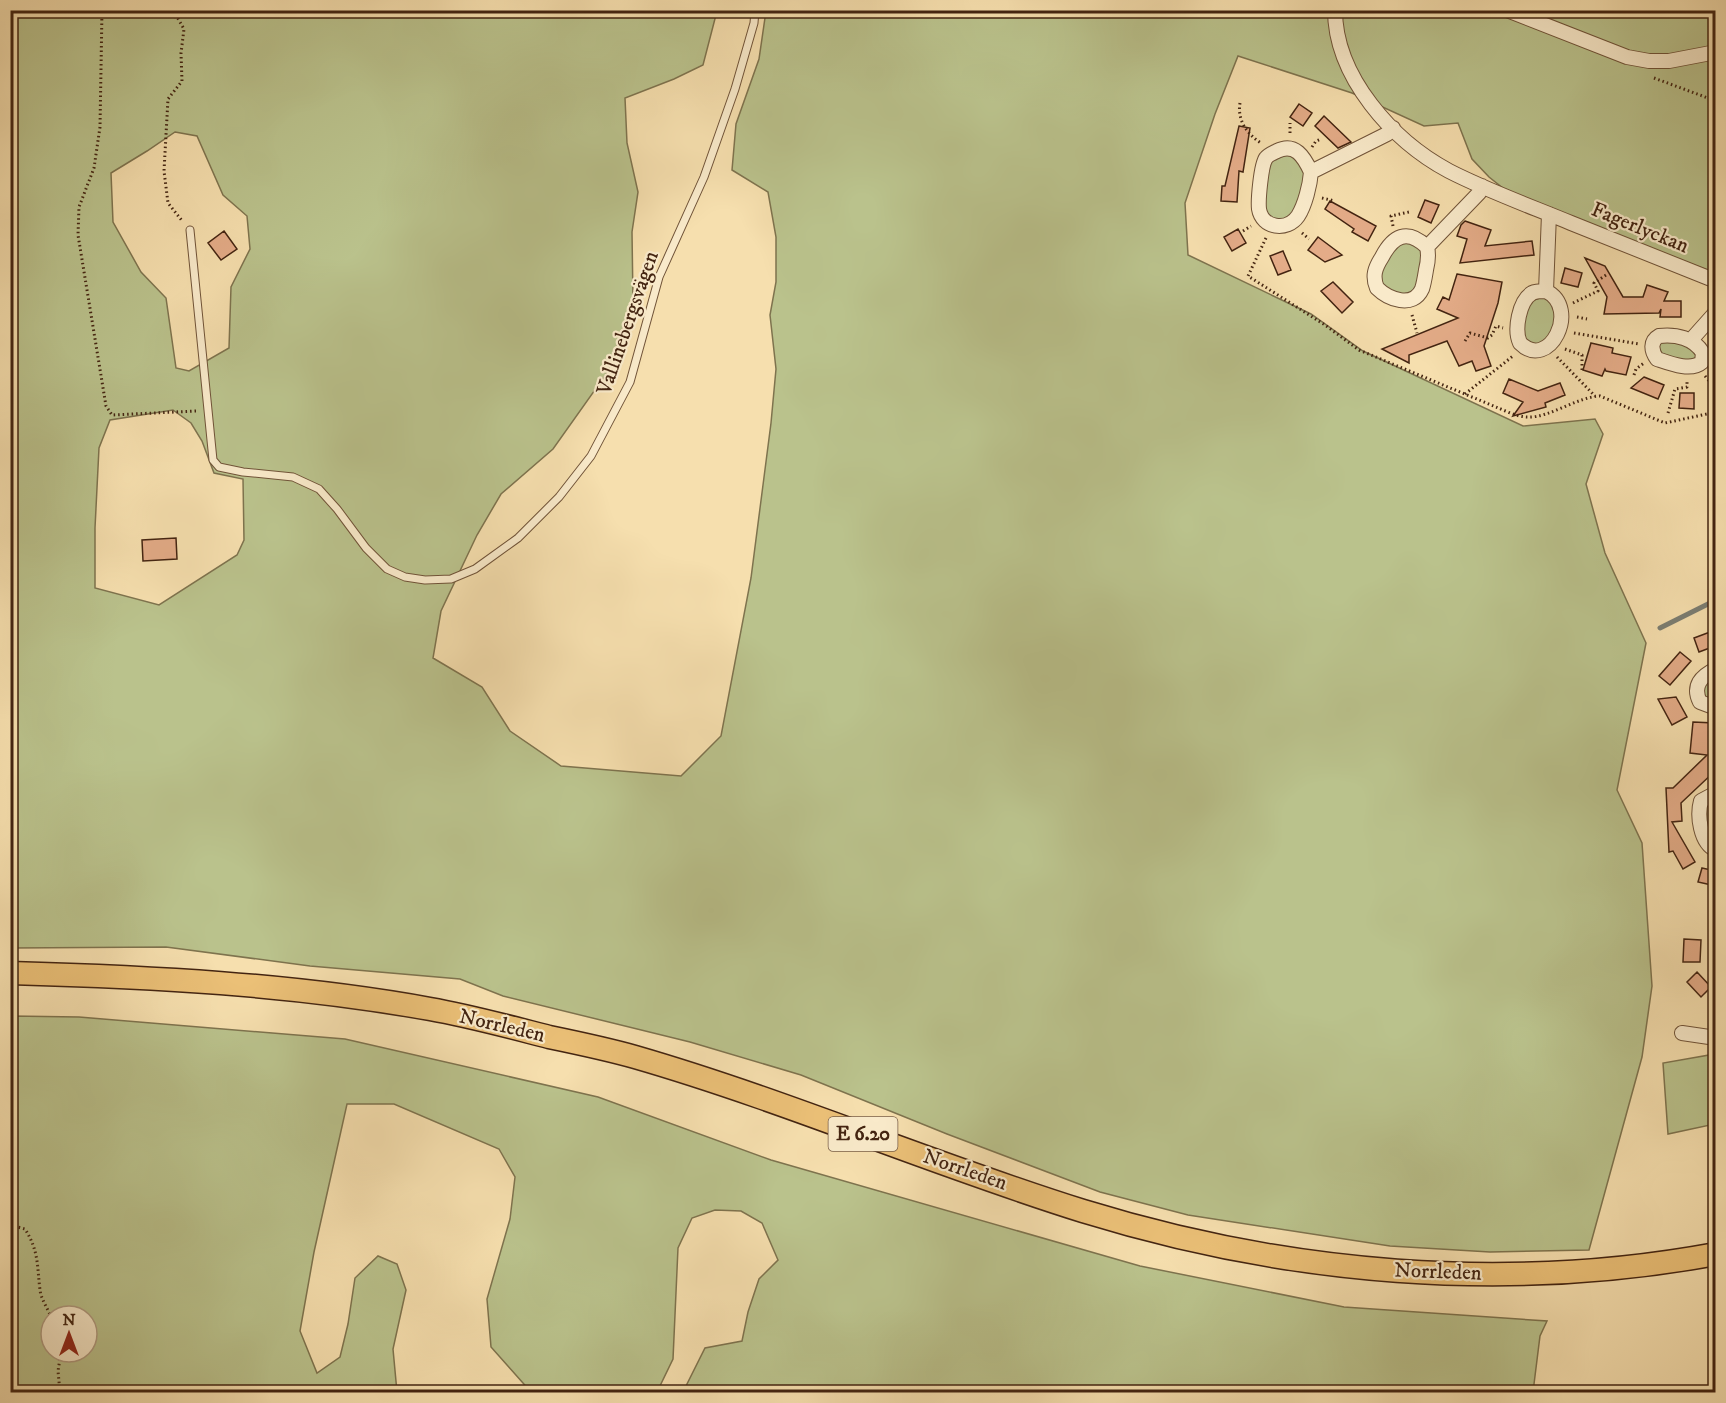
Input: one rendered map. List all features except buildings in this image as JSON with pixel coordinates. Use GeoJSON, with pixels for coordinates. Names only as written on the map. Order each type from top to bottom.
{"type":"FeatureCollection","features":[{"type":"Feature","properties":{"kind":"highway","name":"Norrleden"},"geometry":{"type":"LineString","coordinates":[[10,973],[132,977],[229,984],[430,1009],[632,1056],[728,1087],[1081,1210],[1221,1247],[1292,1260],[1400,1272],[1513,1274],[1620,1267],[1716,1254]]}},
{"type":"Feature","properties":{"kind":"street","name":"Fagerlyckan"},"geometry":{"type":"LineString","coordinates":[[1335,10],[1338,43],[1352,78],[1368,101],[1393,128],[1430,159],[1482,186],[1716,281]]}},
{"type":"Feature","properties":{"kind":"street"},"geometry":{"type":"LineString","coordinates":[[1507,10],[1627,57],[1669,61],[1716,52]]}},
{"type":"Feature","properties":{"kind":"street"},"geometry":{"type":"LineString","coordinates":[[1311,172],[1387,134],[1393,128]]}},
{"type":"Feature","properties":{"kind":"street"},"geometry":{"type":"LineString","coordinates":[[1285,148],[1296,150],[1311,172],[1297,218],[1287,225],[1272,225],[1264,219],[1258,205],[1263,165],[1267,156],[1274,152],[1285,148]]}},
{"type":"Feature","properties":{"kind":"street"},"geometry":{"type":"LineString","coordinates":[[1427,247],[1408,236],[1391,242],[1374,272],[1377,288],[1394,300],[1410,299],[1419,293],[1428,260],[1427,247],[1479,193],[1482,186]]}},
{"type":"Feature","properties":{"kind":"street"},"geometry":{"type":"LineString","coordinates":[[1546,291],[1549,214]]}},
{"type":"Feature","properties":{"kind":"street"},"geometry":{"type":"LineString","coordinates":[[1546,291],[1556,298],[1562,309],[1561,320],[1549,345],[1536,351],[1524,347],[1516,331],[1528,297],[1534,292],[1546,291]]}},
{"type":"Feature","properties":{"kind":"street"},"geometry":{"type":"LineString","coordinates":[[1691,340],[1716,312]]}},
{"type":"Feature","properties":{"kind":"street"},"geometry":{"type":"LineString","coordinates":[[1659,336],[1691,340],[1700,348],[1703,358],[1698,366],[1687,367],[1657,358],[1652,347],[1654,339],[1659,336]]}},
{"type":"Feature","properties":{"kind":"street"},"geometry":{"type":"LineString","coordinates":[[1716,669],[1701,679],[1696,689],[1700,702],[1716,708]]}},
{"type":"Feature","properties":{"kind":"street"},"geometry":{"type":"LineString","coordinates":[[1716,793],[1701,801],[1700,812],[1706,840],[1710,848],[1716,850]]}},
{"type":"Feature","properties":{"kind":"street"},"geometry":{"type":"LineString","coordinates":[[1682,1033],[1716,1038]]}},
{"type":"Feature","properties":{"kind":"lane","name":"Vallinebergsvägen"},"geometry":{"type":"LineString","coordinates":[[190,230],[213,460],[219,467],[293,477],[319,489],[366,548],[387,569],[405,577],[425,580],[451,579],[475,569],[494,557],[542,516],[591,456],[630,382],[659,277],[704,177],[735,89],[754,23],[755,10]]}},
{"type":"Feature","properties":{"kind":"path"},"geometry":{"type":"LineString","coordinates":[[102,10],[100,127],[94,168],[79,207],[78,235],[106,406],[112,415],[208,411]]}},
{"type":"Feature","properties":{"kind":"path"},"geometry":{"type":"LineString","coordinates":[[125,10],[177,16],[184,29],[181,53],[182,81],[168,99],[164,171],[168,203],[190,230]]}},
{"type":"Feature","properties":{"kind":"path"},"geometry":{"type":"LineString","coordinates":[[1654,78],[1716,101]]}},
{"type":"Feature","properties":{"kind":"path"},"geometry":{"type":"LineString","coordinates":[[1240,103],[1238,113],[1244,125],[1258,142],[1269,144],[1274,152]]}},
{"type":"Feature","properties":{"kind":"path"},"geometry":{"type":"LineString","coordinates":[[1272,225],[1248,276],[1325,325],[1359,350],[1465,394],[1528,417],[1537,417],[1595,396],[1606,398],[1665,423],[1716,412]]}},
{"type":"Feature","properties":{"kind":"path"},"geometry":{"type":"LineString","coordinates":[[1562,309],[1598,291],[1594,283],[1606,275]]}},
{"type":"Feature","properties":{"kind":"path"},"geometry":{"type":"LineString","coordinates":[[1465,341],[1470,333],[1490,337],[1496,326],[1516,331]]}},
{"type":"Feature","properties":{"kind":"path"},"geometry":{"type":"LineString","coordinates":[[1557,330],[1652,347]]}},
{"type":"Feature","properties":{"kind":"path"},"geometry":{"type":"LineString","coordinates":[[1549,345],[1595,396]]}},
{"type":"Feature","properties":{"kind":"path"},"geometry":{"type":"LineString","coordinates":[[1549,345],[1582,355],[1582,371]]}},
{"type":"Feature","properties":{"kind":"path"},"geometry":{"type":"LineString","coordinates":[[1465,394],[1524,347]]}},
{"type":"Feature","properties":{"kind":"path"},"geometry":{"type":"LineString","coordinates":[[1668,413],[1675,389],[1687,387],[1687,367]]}},
{"type":"Feature","properties":{"kind":"path"},"geometry":{"type":"LineString","coordinates":[[10,1225],[25,1229],[33,1244],[39,1265],[40,1290],[46,1304]]}},
{"type":"Feature","properties":{"kind":"path"},"geometry":{"type":"LineString","coordinates":[[59,1364],[60,1392]]}},
{"type":"Feature","properties":{"kind":"green space"},"geometry":{"type":"Polygon","coordinates":[[[10,11],[717,11],[703,65],[625,98],[627,143],[638,192],[632,232],[633,301],[607,373],[553,449],[501,494],[477,535],[441,611],[433,658],[482,687],[510,731],[561,766],[681,776],[721,736],[751,578],[771,423],[776,369],[770,315],[776,282],[776,237],[768,192],[732,170],[736,124],[759,59],[766,11],[1715,11],[1715,273],[1513,196],[1489,177],[1472,159],[1458,123],[1424,126],[1352,93],[1238,56],[1215,114],[1185,203],[1188,255],[1311,314],[1363,351],[1523,426],[1595,419],[1603,434],[1586,484],[1605,553],[1646,643],[1617,790],[1642,843],[1652,986],[1642,1057],[1589,1250],[1490,1252],[1390,1246],[1188,1215],[1100,1192],[801,1075],[690,1042],[503,996],[460,979],[310,966],[166,947],[11,948],[10,11]],[[175,132],[111,173],[113,222],[141,272],[166,298],[176,368],[189,371],[229,348],[231,287],[250,249],[247,216],[223,195],[197,136],[175,132]],[[173,410],[110,420],[99,448],[95,588],[159,605],[237,555],[244,540],[243,479],[214,473],[202,441],[191,423],[173,410]]]}},
{"type":"Feature","properties":{"kind":"green space"},"geometry":{"type":"Polygon","coordinates":[[[1285,152],[1301,166],[1304,182],[1290,219],[1273,222],[1264,208],[1266,164],[1285,152]]]}},
{"type":"Feature","properties":{"kind":"green space"},"geometry":{"type":"Polygon","coordinates":[[[1406,241],[1422,248],[1421,286],[1401,298],[1378,283],[1388,251],[1406,241]]]}},
{"type":"Feature","properties":{"kind":"green space"},"geometry":{"type":"Polygon","coordinates":[[[1546,297],[1558,311],[1549,338],[1536,346],[1525,342],[1524,312],[1531,302],[1546,297]]]}},
{"type":"Feature","properties":{"kind":"green space"},"geometry":{"type":"Polygon","coordinates":[[[1664,338],[1696,349],[1697,361],[1663,359],[1655,345],[1664,338]]]}},
{"type":"Feature","properties":{"kind":"green space"},"geometry":{"type":"Polygon","coordinates":[[[1715,673],[1715,704],[1705,700],[1702,684],[1715,673]]]}},
{"type":"Feature","properties":{"kind":"green space"},"geometry":{"type":"Polygon","coordinates":[[[1715,797],[1715,846],[1712,843],[1703,811],[1709,800],[1715,797]]]}},
{"type":"Feature","properties":{"kind":"green space"},"geometry":{"type":"Polygon","coordinates":[[[11,1016],[79,1017],[345,1039],[598,1097],[771,1160],[1140,1266],[1344,1307],[1547,1321],[1540,1336],[1533,1392],[683,1392],[705,1348],[742,1341],[748,1312],[759,1279],[778,1260],[762,1223],[741,1211],[715,1210],[692,1218],[678,1248],[673,1359],[657,1392],[531,1392],[491,1347],[487,1299],[510,1219],[515,1177],[499,1149],[394,1104],[347,1104],[314,1252],[300,1331],[317,1373],[340,1357],[355,1278],[378,1256],[397,1264],[406,1290],[393,1349],[397,1392],[11,1392],[11,1016]]]}},
{"type":"Feature","properties":{"kind":"green space"},"geometry":{"type":"Polygon","coordinates":[[[1715,1054],[1715,1124],[1668,1134],[1663,1063],[1715,1054]]]}},
{"type":"Feature","properties":{"kind":"waterway"},"geometry":{"type":"LineString","coordinates":[[1660,628],[1716,600]]}}]}
